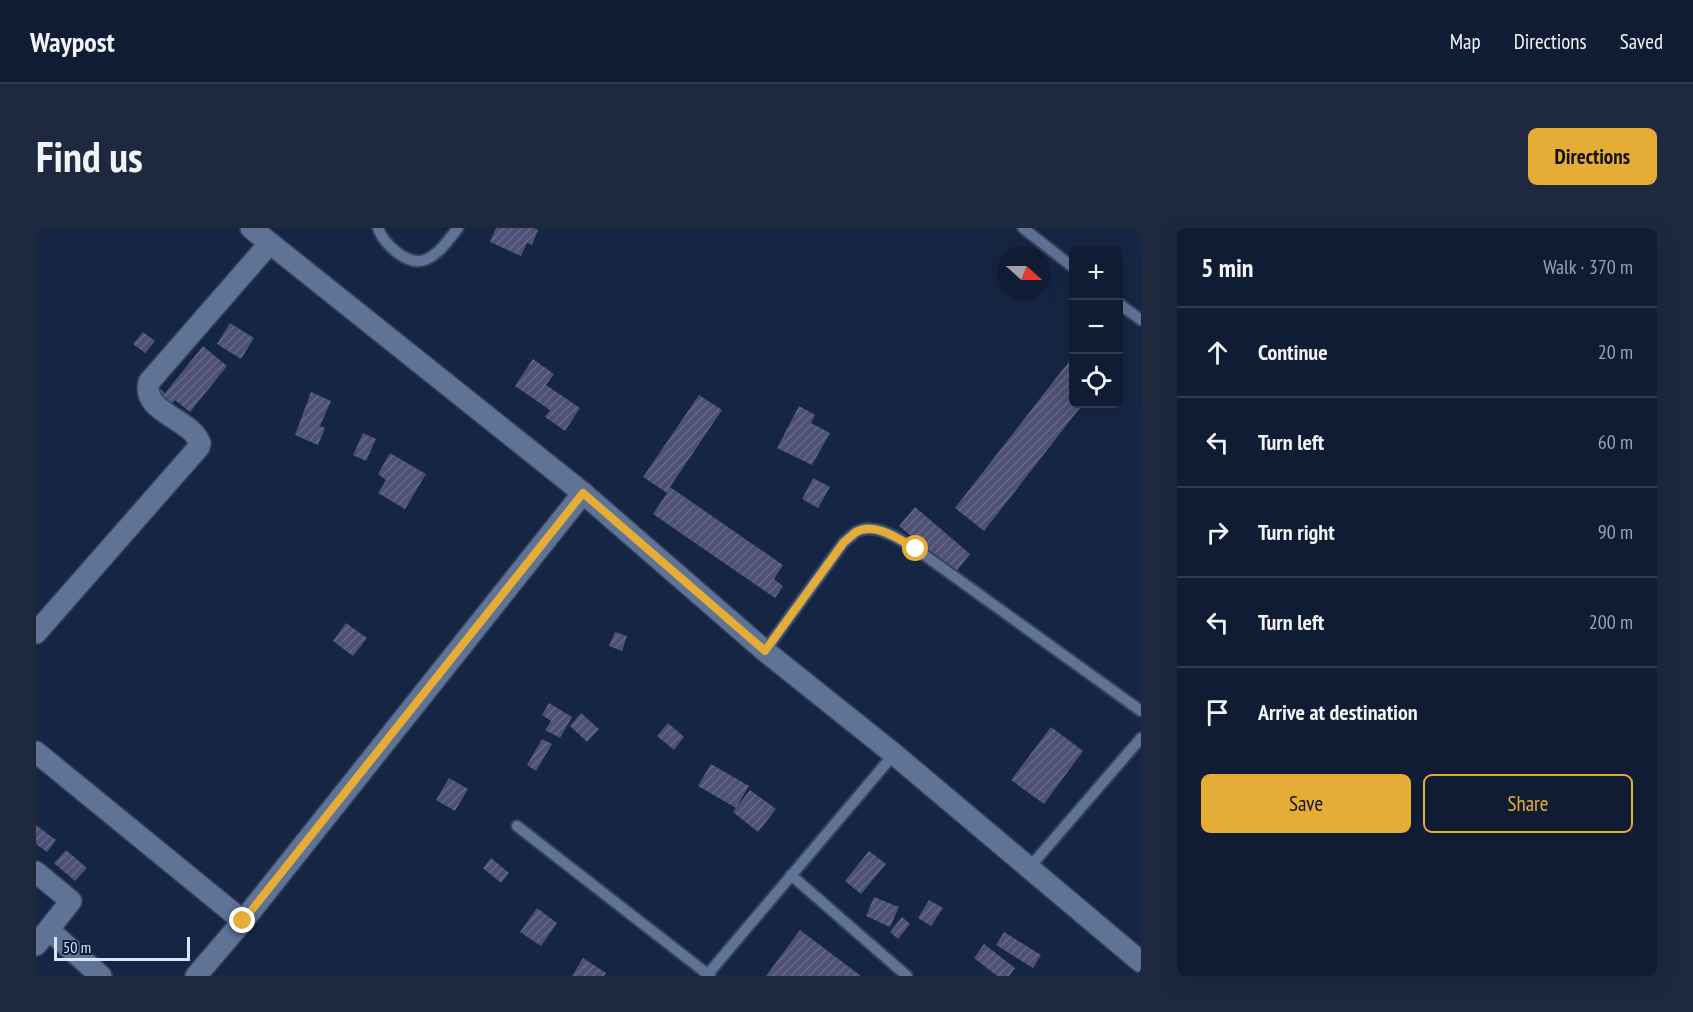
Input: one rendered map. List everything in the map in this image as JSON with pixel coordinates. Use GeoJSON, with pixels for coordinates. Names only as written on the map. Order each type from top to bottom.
{"type":"FeatureCollection","features":[{"type":"Feature","properties":{"kind":"street"},"geometry":{"type":"LineString","coordinates":[[251,228],[583,493],[765,651],[894,754],[1141,962]]}},
{"type":"Feature","properties":{"kind":"street"},"geometry":{"type":"LineString","coordinates":[[36,633],[199,447],[200,443],[196,435],[153,403],[147,390],[149,382],[270,243]]}},
{"type":"Feature","properties":{"kind":"street"},"geometry":{"type":"LineString","coordinates":[[196,976],[243,921],[583,493]]}},
{"type":"Feature","properties":{"kind":"street"},"geometry":{"type":"LineString","coordinates":[[36,752],[243,921]]}},
{"type":"Feature","properties":{"kind":"street"},"geometry":{"type":"LineString","coordinates":[[36,872],[71,901],[42,937],[101,976]]}},
{"type":"Feature","properties":{"kind":"lane"},"geometry":{"type":"LineString","coordinates":[[378,228],[380,234],[396,252],[413,260],[425,261],[440,250],[458,228]]}},
{"type":"Feature","properties":{"kind":"lane"},"geometry":{"type":"LineString","coordinates":[[1023,228],[1069,264]]}},
{"type":"Feature","properties":{"kind":"lane"},"geometry":{"type":"LineString","coordinates":[[1123,306],[1141,320]]}},
{"type":"Feature","properties":{"kind":"lane"},"geometry":{"type":"LineString","coordinates":[[765,651],[844,542],[857,531],[872,529],[891,535],[916,549],[1141,711]]}},
{"type":"Feature","properties":{"kind":"lane"},"geometry":{"type":"LineString","coordinates":[[1029,868],[1141,738]]}},
{"type":"Feature","properties":{"kind":"lane"},"geometry":{"type":"LineString","coordinates":[[517,826],[709,975],[894,754]]}},
{"type":"Feature","properties":{"kind":"lane"},"geometry":{"type":"LineString","coordinates":[[791,875],[907,976]]}},
{"type":"Feature","properties":{"kind":"building"},"geometry":{"type":"Polygon","coordinates":[[[496,228],[534,228],[538,230],[532,245],[527,243],[521,256],[490,242],[496,228]]]}},
{"type":"Feature","properties":{"kind":"building"},"geometry":{"type":"Polygon","coordinates":[[[230,323],[254,338],[241,359],[217,344],[230,323]]]}},
{"type":"Feature","properties":{"kind":"building"},"geometry":{"type":"Polygon","coordinates":[[[143,332],[155,341],[145,353],[133,344],[143,332]]]}},
{"type":"Feature","properties":{"kind":"building"},"geometry":{"type":"Polygon","coordinates":[[[203,346],[227,366],[190,412],[175,400],[168,409],[152,396],[159,388],[165,393],[203,346]]]}},
{"type":"Feature","properties":{"kind":"building"},"geometry":{"type":"Polygon","coordinates":[[[533,359],[554,374],[546,385],[580,408],[565,431],[545,417],[550,410],[515,386],[533,359]]]}},
{"type":"Feature","properties":{"kind":"building"},"geometry":{"type":"Polygon","coordinates":[[[1069,361],[1069,408],[1080,408],[984,531],[955,508],[1069,361]]]}},
{"type":"Feature","properties":{"kind":"building"},"geometry":{"type":"Polygon","coordinates":[[[311,392],[331,401],[320,426],[325,428],[318,445],[295,435],[311,392]]]}},
{"type":"Feature","properties":{"kind":"building"},"geometry":{"type":"Polygon","coordinates":[[[699,395],[722,410],[670,487],[783,565],[774,579],[783,586],[775,598],[653,514],[667,493],[643,477],[699,395]]]}},
{"type":"Feature","properties":{"kind":"building"},"geometry":{"type":"Polygon","coordinates":[[[799,406],[815,415],[811,423],[830,433],[812,465],[777,448],[799,406]]]}},
{"type":"Feature","properties":{"kind":"building"},"geometry":{"type":"Polygon","coordinates":[[[363,433],[376,439],[366,461],[353,455],[363,433]]]}},
{"type":"Feature","properties":{"kind":"building"},"geometry":{"type":"Polygon","coordinates":[[[390,453],[426,474],[405,509],[378,493],[386,480],[378,474],[390,453]]]}},
{"type":"Feature","properties":{"kind":"building"},"geometry":{"type":"Polygon","coordinates":[[[813,478],[830,487],[818,508],[802,499],[813,478]]]}},
{"type":"Feature","properties":{"kind":"building"},"geometry":{"type":"Polygon","coordinates":[[[915,507],[970,554],[955,573],[899,526],[915,507]]]}},
{"type":"Feature","properties":{"kind":"building"},"geometry":{"type":"Polygon","coordinates":[[[346,623],[367,638],[353,656],[333,641],[346,623]]]}},
{"type":"Feature","properties":{"kind":"building"},"geometry":{"type":"Polygon","coordinates":[[[615,632],[627,636],[622,651],[609,646],[615,632]]]}},
{"type":"Feature","properties":{"kind":"building"},"geometry":{"type":"Polygon","coordinates":[[[549,703],[572,717],[560,738],[545,730],[551,721],[542,715],[549,703]]]}},
{"type":"Feature","properties":{"kind":"building"},"geometry":{"type":"Polygon","coordinates":[[[581,713],[599,729],[587,742],[570,726],[581,713]]]}},
{"type":"Feature","properties":{"kind":"building"},"geometry":{"type":"Polygon","coordinates":[[[668,723],[684,737],[674,750],[657,736],[668,723]]]}},
{"type":"Feature","properties":{"kind":"building"},"geometry":{"type":"Polygon","coordinates":[[[1051,727],[1083,751],[1044,804],[1011,780],[1051,727]]]}},
{"type":"Feature","properties":{"kind":"building"},"geometry":{"type":"Polygon","coordinates":[[[542,739],[552,744],[536,771],[527,765],[542,739]]]}},
{"type":"Feature","properties":{"kind":"building"},"geometry":{"type":"Polygon","coordinates":[[[711,764],[749,786],[736,808],[698,786],[711,764]]]}},
{"type":"Feature","properties":{"kind":"building"},"geometry":{"type":"Polygon","coordinates":[[[449,778],[468,789],[455,811],[436,800],[449,778]]]}},
{"type":"Feature","properties":{"kind":"building"},"geometry":{"type":"Polygon","coordinates":[[[750,790],[776,809],[758,832],[733,812],[750,790]]]}},
{"type":"Feature","properties":{"kind":"building"},"geometry":{"type":"Polygon","coordinates":[[[36,825],[56,840],[47,852],[36,844],[36,825]]]}},
{"type":"Feature","properties":{"kind":"building"},"geometry":{"type":"Polygon","coordinates":[[[66,850],[87,868],[75,881],[54,863],[66,850]]]}},
{"type":"Feature","properties":{"kind":"building"},"geometry":{"type":"Polygon","coordinates":[[[869,851],[886,864],[861,894],[845,881],[869,851]]]}},
{"type":"Feature","properties":{"kind":"building"},"geometry":{"type":"Polygon","coordinates":[[[491,858],[509,873],[501,883],[483,868],[491,858]]]}},
{"type":"Feature","properties":{"kind":"building"},"geometry":{"type":"Polygon","coordinates":[[[874,897],[899,907],[890,927],[866,916],[874,897]]]}},
{"type":"Feature","properties":{"kind":"building"},"geometry":{"type":"Polygon","coordinates":[[[929,900],[943,908],[931,926],[918,918],[929,900]]]}},
{"type":"Feature","properties":{"kind":"building"},"geometry":{"type":"Polygon","coordinates":[[[537,908],[557,923],[541,946],[520,932],[537,908]]]}},
{"type":"Feature","properties":{"kind":"building"},"geometry":{"type":"Polygon","coordinates":[[[902,917],[910,924],[898,939],[890,932],[902,917]]]}},
{"type":"Feature","properties":{"kind":"building"},"geometry":{"type":"Polygon","coordinates":[[[800,930],[861,976],[766,976],[800,930]]]}},
{"type":"Feature","properties":{"kind":"building"},"geometry":{"type":"Polygon","coordinates":[[[1004,932],[1041,955],[1033,968],[996,945],[1004,932]]]}},
{"type":"Feature","properties":{"kind":"building"},"geometry":{"type":"Polygon","coordinates":[[[984,944],[1015,968],[1009,976],[997,976],[974,958],[984,944]]]}},
{"type":"Feature","properties":{"kind":"building"},"geometry":{"type":"Polygon","coordinates":[[[583,958],[606,973],[604,976],[572,976],[583,958]]]}},
{"type":"Feature","properties":{"kind":"route"},"geometry":{"type":"LineString","coordinates":[[243,921],[583,493],[765,651],[844,542],[857,531],[872,529],[891,535],[916,549]]}}]}
